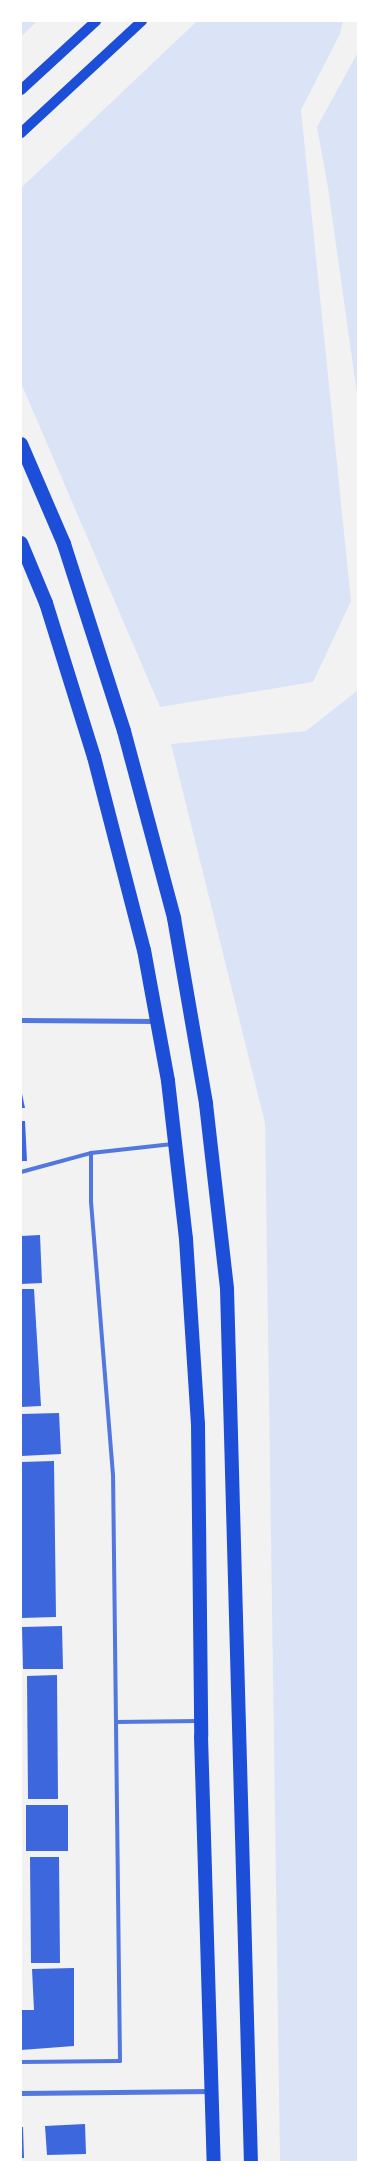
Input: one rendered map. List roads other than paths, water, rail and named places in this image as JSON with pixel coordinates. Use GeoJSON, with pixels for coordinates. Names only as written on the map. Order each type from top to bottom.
{"type":"FeatureCollection","features":[{"type":"Feature","properties":{"kind":"highway"},"geometry":{"type":"LineString","coordinates":[[21,444],[64,544],[124,731],[174,918],[206,1104],[228,1289],[251,2162]]}},
{"type":"Feature","properties":{"kind":"highway"},"geometry":{"type":"LineString","coordinates":[[21,543],[46,602],[94,757],[144,950],[168,1081],[186,1239],[198,1424],[200,1720],[214,2162]]}},
{"type":"Feature","properties":{"kind":"main road"},"geometry":{"type":"LineString","coordinates":[[21,90],[96,21]]}},
{"type":"Feature","properties":{"kind":"main road"},"geometry":{"type":"LineString","coordinates":[[21,133],[142,21]]}},
{"type":"Feature","properties":{"kind":"street"},"geometry":{"type":"LineString","coordinates":[[21,1020],[157,1021]]}},
{"type":"Feature","properties":{"kind":"street"},"geometry":{"type":"LineString","coordinates":[[21,2092],[212,2091]]}},
{"type":"Feature","properties":{"kind":"lane"},"geometry":{"type":"LineString","coordinates":[[21,1172],[90,1153],[175,1144]]}},
{"type":"Feature","properties":{"kind":"lane"},"geometry":{"type":"LineString","coordinates":[[21,2062],[120,2061],[113,1475],[91,1202],[90,1153]]}},
{"type":"Feature","properties":{"kind":"lane"},"geometry":{"type":"LineString","coordinates":[[116,1722],[200,1720]]}}]}
